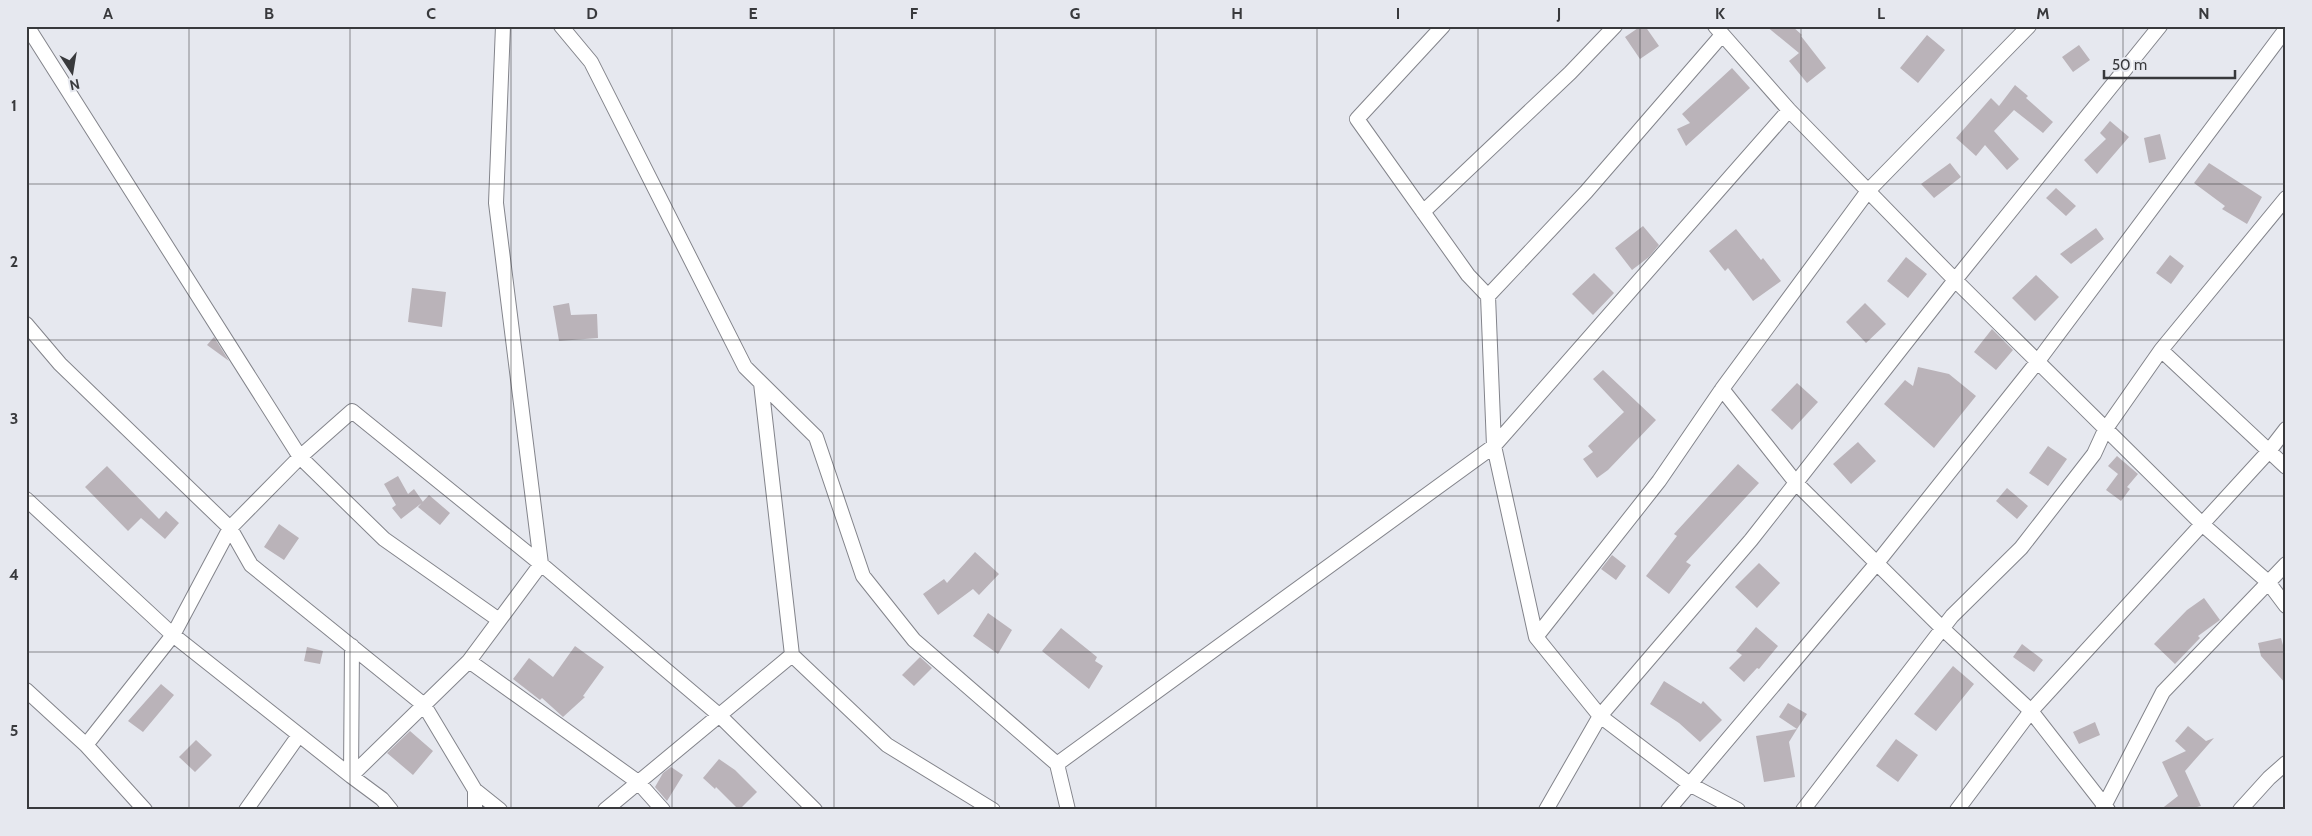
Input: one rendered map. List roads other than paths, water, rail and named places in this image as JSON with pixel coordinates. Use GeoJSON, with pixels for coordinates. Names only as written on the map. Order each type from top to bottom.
{"type":"FeatureCollection","features":[{"type":"Feature","properties":{"kind":"street"},"geometry":{"type":"LineString","coordinates":[[27,26],[300,457],[384,539],[499,620]]}},
{"type":"Feature","properties":{"kind":"street"},"geometry":{"type":"LineString","coordinates":[[351,776],[469,661],[541,564],[496,203],[503,26]]}},
{"type":"Feature","properties":{"kind":"street"},"geometry":{"type":"LineString","coordinates":[[561,26],[591,62],[745,367],[816,437],[862,576],[914,640],[1057,764],[1068,810]]}},
{"type":"Feature","properties":{"kind":"street"},"geometry":{"type":"LineString","coordinates":[[1443,26],[1357,119],[1468,275],[1488,296],[1494,446],[1536,637],[1600,716],[1691,785],[1738,810]]}},
{"type":"Feature","properties":{"kind":"street"},"geometry":{"type":"LineString","coordinates":[[1424,212],[1570,73],[1614,26]]}},
{"type":"Feature","properties":{"kind":"street"},"geometry":{"type":"LineString","coordinates":[[1536,637],[1659,481],[1722,389],[1868,191],[2029,26]]}},
{"type":"Feature","properties":{"kind":"street"},"geometry":{"type":"LineString","coordinates":[[1546,810],[1600,716],[1739,555],[1797,484],[1955,280],[2160,26]]}},
{"type":"Feature","properties":{"kind":"street"},"geometry":{"type":"LineString","coordinates":[[1668,810],[1877,563],[2038,362],[2285,28]]}},
{"type":"Feature","properties":{"kind":"street"},"geometry":{"type":"LineString","coordinates":[[1488,296],[1586,192],[1719,30],[1789,110],[1955,280],[2104,430],[2202,524],[2268,582],[2286,606]]}},
{"type":"Feature","properties":{"kind":"street"},"geometry":{"type":"LineString","coordinates":[[1057,764],[1494,446],[1789,110]]}},
{"type":"Feature","properties":{"kind":"street"},"geometry":{"type":"LineString","coordinates":[[1803,810],[1952,616],[2021,548],[2094,454],[2104,430],[2161,350],[2286,198]]}},
{"type":"Feature","properties":{"kind":"street"},"geometry":{"type":"LineString","coordinates":[[26,324],[60,364],[230,528],[251,565],[424,705],[475,790],[500,810]]}},
{"type":"Feature","properties":{"kind":"street"},"geometry":{"type":"LineString","coordinates":[[2161,350],[2286,467]]}},
{"type":"Feature","properties":{"kind":"street"},"geometry":{"type":"LineString","coordinates":[[761,383],[792,656],[887,745],[993,810]]}},
{"type":"Feature","properties":{"kind":"street"},"geometry":{"type":"LineString","coordinates":[[1722,389],[1797,484],[1943,629],[2031,711],[2105,809],[2163,692],[2286,564]]}},
{"type":"Feature","properties":{"kind":"street"},"geometry":{"type":"LineString","coordinates":[[86,745],[173,635],[230,528],[300,457],[352,411],[541,564],[719,715],[815,810]]}},
{"type":"Feature","properties":{"kind":"street"},"geometry":{"type":"LineString","coordinates":[[1957,810],[2031,711],[2269,451],[2286,429]]}},
{"type":"Feature","properties":{"kind":"street"},"geometry":{"type":"LineString","coordinates":[[26,500],[173,635],[382,799],[391,810]]}},
{"type":"Feature","properties":{"kind":"street"},"geometry":{"type":"LineString","coordinates":[[351,776],[352,646]]}},
{"type":"Feature","properties":{"kind":"street"},"geometry":{"type":"LineString","coordinates":[[605,810],[792,656]]}},
{"type":"Feature","properties":{"kind":"street"},"geometry":{"type":"LineString","coordinates":[[469,661],[638,782],[663,810]]}},
{"type":"Feature","properties":{"kind":"street"},"geometry":{"type":"LineString","coordinates":[[26,690],[86,745],[145,810]]}},
{"type":"Feature","properties":{"kind":"street"},"geometry":{"type":"LineString","coordinates":[[248,809],[300,735]]}},
{"type":"Feature","properties":{"kind":"street"},"geometry":{"type":"LineString","coordinates":[[2240,810],[2269,778],[2286,763]]}},
{"type":"Feature","properties":{"kind":"street"},"geometry":{"type":"LineString","coordinates":[[474,810],[475,790]]}}]}
